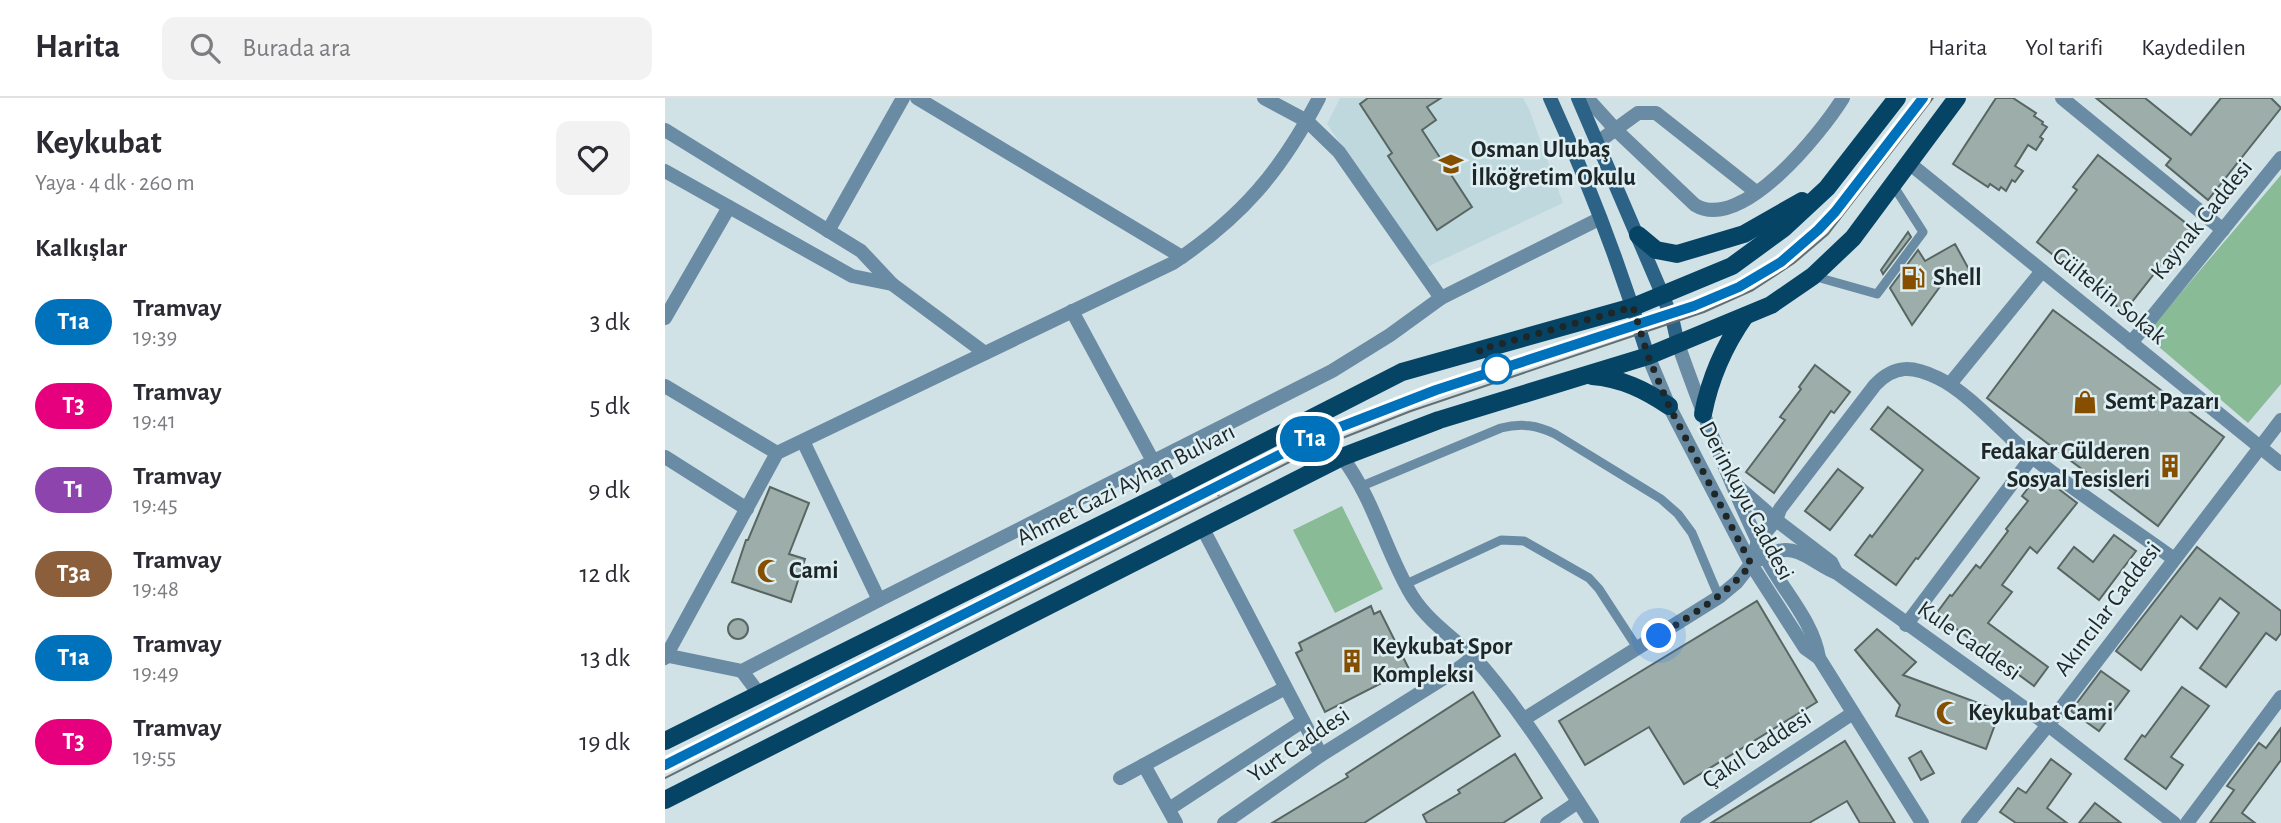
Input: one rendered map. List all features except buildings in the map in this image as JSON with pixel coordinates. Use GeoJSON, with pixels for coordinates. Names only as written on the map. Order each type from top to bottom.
{"type":"FeatureCollection","features":[{"type":"Feature","properties":{"kind":"main road"},"geometry":{"type":"LineString","coordinates":[[1638,235],[1655,250],[1678,254],[1744,234],[1827,188],[1896,98]]}},
{"type":"Feature","properties":{"kind":"main road"},"geometry":{"type":"LineString","coordinates":[[665,800],[1342,457],[1439,420],[1648,356],[1771,305],[1813,276],[1853,238],[1957,98]]}},
{"type":"Feature","properties":{"kind":"main road","name":"Ahmet Gazi Ayhan Bulvarı"},"geometry":{"type":"LineString","coordinates":[[665,741],[1208,472],[1402,372],[1633,307],[1732,266],[1784,228],[1827,188]]}},
{"type":"Feature","properties":{"kind":"main road"},"geometry":{"type":"LineString","coordinates":[[1703,414],[1718,363],[1745,316]]}},
{"type":"Feature","properties":{"kind":"main road"},"geometry":{"type":"LineString","coordinates":[[1585,375],[1640,388],[1669,406]]}},
{"type":"Feature","properties":{"kind":"street"},"geometry":{"type":"LineString","coordinates":[[828,231],[903,98]]}},
{"type":"Feature","properties":{"kind":"street"},"geometry":{"type":"LineString","coordinates":[[1263,98],[1307,121],[1339,152],[1441,298]]}},
{"type":"Feature","properties":{"kind":"street"},"geometry":{"type":"LineString","coordinates":[[1319,98],[1287,155],[1250,201],[1214,234],[1182,257],[778,453],[666,656],[742,671],[1332,371],[1390,335],[1441,298],[1599,219]]}},
{"type":"Feature","properties":{"kind":"street"},"geometry":{"type":"LineString","coordinates":[[1550,98],[1633,307],[1648,356]]}},
{"type":"Feature","properties":{"kind":"street"},"geometry":{"type":"LineString","coordinates":[[1578,98],[1664,296],[1678,344]]}},
{"type":"Feature","properties":{"kind":"street"},"geometry":{"type":"LineString","coordinates":[[1587,98],[1689,201],[1701,209],[1715,212],[1756,192],[1778,175],[1822,131],[1843,98]]}},
{"type":"Feature","properties":{"kind":"street"},"geometry":{"type":"LineString","coordinates":[[2062,98],[2223,230]]}},
{"type":"Feature","properties":{"kind":"street"},"geometry":{"type":"LineString","coordinates":[[921,99],[1182,257]]}},
{"type":"Feature","properties":{"kind":"street"},"geometry":{"type":"LineString","coordinates":[[1598,142],[1638,113],[1656,113],[1756,192]]}},
{"type":"Feature","properties":{"kind":"street"},"geometry":{"type":"LineString","coordinates":[[665,130],[861,251],[892,284],[985,353]]}},
{"type":"Feature","properties":{"kind":"street","name":"Kaynak Caddesi"},"geometry":{"type":"LineString","coordinates":[[2131,344],[2281,158]]}},
{"type":"Feature","properties":{"kind":"street","name":"Gültekin Sokak"},"geometry":{"type":"LineString","coordinates":[[1909,163],[2281,464]]}},
{"type":"Feature","properties":{"kind":"street"},"geometry":{"type":"LineString","coordinates":[[665,171],[852,276],[892,284]]}},
{"type":"Feature","properties":{"kind":"street"},"geometry":{"type":"LineString","coordinates":[[665,318],[729,207]]}},
{"type":"Feature","properties":{"kind":"street"},"geometry":{"type":"LineString","coordinates":[[1950,384],[2042,271]]}},
{"type":"Feature","properties":{"kind":"street"},"geometry":{"type":"LineString","coordinates":[[1072,311],[1153,461],[1173,489]]}},
{"type":"Feature","properties":{"kind":"street","name":"Derinkuyu Caddesi"},"geometry":{"type":"LineString","coordinates":[[1678,344],[1703,414],[1765,557],[1816,640],[1819,658],[1922,823]]}},
{"type":"Feature","properties":{"kind":"street","name":"Derinkuyu Caddesi"},"geometry":{"type":"LineString","coordinates":[[1648,356],[1669,406],[1751,564],[1805,649],[1819,658]]}},
{"type":"Feature","properties":{"kind":"street"},"geometry":{"type":"LineString","coordinates":[[1524,719],[1719,597],[1737,582],[1751,564],[1758,541],[1776,520],[1780,509],[1875,385],[1884,376],[1901,369],[1920,371],[1950,384],[2032,457],[2174,559]]}},
{"type":"Feature","properties":{"kind":"street"},"geometry":{"type":"LineString","coordinates":[[665,386],[778,453]]}},
{"type":"Feature","properties":{"kind":"street","name":"Akıncılar Caddesi"},"geometry":{"type":"LineString","coordinates":[[1968,823],[2048,725],[2281,420]]}},
{"type":"Feature","properties":{"kind":"street"},"geometry":{"type":"LineString","coordinates":[[803,441],[879,600]]}},
{"type":"Feature","properties":{"kind":"street"},"geometry":{"type":"LineString","coordinates":[[665,457],[747,509]]}},
{"type":"Feature","properties":{"kind":"street"},"geometry":{"type":"LineString","coordinates":[[1342,457],[1362,486],[1406,584],[1419,606],[1495,680],[1524,719],[1592,823]]}},
{"type":"Feature","properties":{"kind":"street"},"geometry":{"type":"LineString","coordinates":[[1906,625],[2032,457]]}},
{"type":"Feature","properties":{"kind":"street","name":"Kule Caddesi"},"geometry":{"type":"LineString","coordinates":[[1733,483],[1831,562],[1837,573]]}},
{"type":"Feature","properties":{"kind":"street"},"geometry":{"type":"LineString","coordinates":[[1203,529],[1321,755]]}},
{"type":"Feature","properties":{"kind":"street","name":"Kule Caddesi"},"geometry":{"type":"LineString","coordinates":[[1751,564],[1777,551],[1792,551],[1837,573],[2048,725],[2174,823]]}},
{"type":"Feature","properties":{"kind":"street","name":"Yurt Caddesi"},"geometry":{"type":"LineString","coordinates":[[1224,823],[1321,755],[1474,657]]}},
{"type":"Feature","properties":{"kind":"street"},"geometry":{"type":"LineString","coordinates":[[742,671],[760,695]]}},
{"type":"Feature","properties":{"kind":"street"},"geometry":{"type":"LineString","coordinates":[[1119,778],[1285,688]]}},
{"type":"Feature","properties":{"kind":"street"},"geometry":{"type":"LineString","coordinates":[[2187,823],[2281,697]]}},
{"type":"Feature","properties":{"kind":"street","name":"Çakıl Caddesi"},"geometry":{"type":"LineString","coordinates":[[1687,823],[1853,713]]}},
{"type":"Feature","properties":{"kind":"street"},"geometry":{"type":"LineString","coordinates":[[1168,809],[1303,721]]}},
{"type":"Feature","properties":{"kind":"street"},"geometry":{"type":"LineString","coordinates":[[1144,765],[1176,823]]}},
{"type":"Feature","properties":{"kind":"street"},"geometry":{"type":"LineString","coordinates":[[1547,823],[1578,802]]}},
{"type":"Feature","properties":{"kind":"lane"},"geometry":{"type":"LineString","coordinates":[[1813,276],[1877,293],[1923,233],[1893,184]]}},
{"type":"Feature","properties":{"kind":"lane"},"geometry":{"type":"LineString","coordinates":[[1362,486],[1501,428],[1522,425],[1540,427],[1670,506],[1692,533],[1719,597]]}},
{"type":"Feature","properties":{"kind":"lane"},"geometry":{"type":"LineString","coordinates":[[1406,584],[1501,540],[1524,541],[1589,578],[1638,649]]}},
{"type":"Feature","properties":{"kind":"path"},"geometry":{"type":"LineString","coordinates":[[1208,472],[1228,516]]}},
{"type":"Feature","properties":{"kind":"path"},"geometry":{"type":"LineString","coordinates":[[688,730],[709,778]]}},
{"type":"Feature","properties":{"kind":"shaded area","name":"Osman Ulubaş İlköğretim Okulu"},"geometry":{"type":"Polygon","coordinates":[[[1340,98],[1523,98],[1563,203],[1425,268],[1327,124],[1340,98]]]}},
{"type":"Feature","properties":{"kind":"green space"},"geometry":{"type":"Polygon","coordinates":[[[2281,175],[2281,384],[2248,423],[2145,335],[2281,175]]]}},
{"type":"Feature","properties":{"kind":"green space"},"geometry":{"type":"Polygon","coordinates":[[[1342,506],[1383,589],[1335,613],[1293,530],[1342,506]]]}},
{"type":"Feature","properties":{"kind":"tram line","name":"T1a"},"geometry":{"type":"LineString","coordinates":[[665,765],[1317,436],[1436,390],[1694,306],[1739,287],[1781,262],[1818,230],[1923,98]]}},
{"type":"Feature","properties":{"kind":"tram line"},"geometry":{"type":"LineString","coordinates":[[665,778],[1317,448],[1411,411],[1704,312],[1753,290],[1794,263],[1828,234],[1933,98]]}},
{"type":"Feature","properties":{"kind":"tram line"},"geometry":{"type":"LineString","coordinates":[[665,765],[1317,436],[1436,390],[1555,350]]}},
{"type":"Feature","properties":{"kind":"place","name":"Osman Ulubaş İlköğretim Okulu"},"geometry":{"type":"Point","coordinates":[1451,164]}},
{"type":"Feature","properties":{"kind":"place","name":"Shell"},"geometry":{"type":"Point","coordinates":[1913,278]}},
{"type":"Feature","properties":{"kind":"place","name":"Semt Pazarı"},"geometry":{"type":"Point","coordinates":[2085,402]}},
{"type":"Feature","properties":{"kind":"place","name":"Fedakar Gülderen Sosyal Tesisleri"},"geometry":{"type":"Point","coordinates":[2170,466]}},
{"type":"Feature","properties":{"kind":"place","name":"Cami"},"geometry":{"type":"Point","coordinates":[769,571]}},
{"type":"Feature","properties":{"kind":"place","name":"Keykubat Spor Kompleksi"},"geometry":{"type":"Point","coordinates":[1352,661]}},
{"type":"Feature","properties":{"kind":"place","name":"Keykubat Cami"},"geometry":{"type":"Point","coordinates":[1948,713]}},
{"type":"Feature","properties":{"kind":"route"},"geometry":{"type":"LineString","coordinates":[[1497,369],[1479,350],[1633,307],[1648,356],[1669,406],[1751,564],[1737,582],[1719,597],[1659,636]]}}]}
